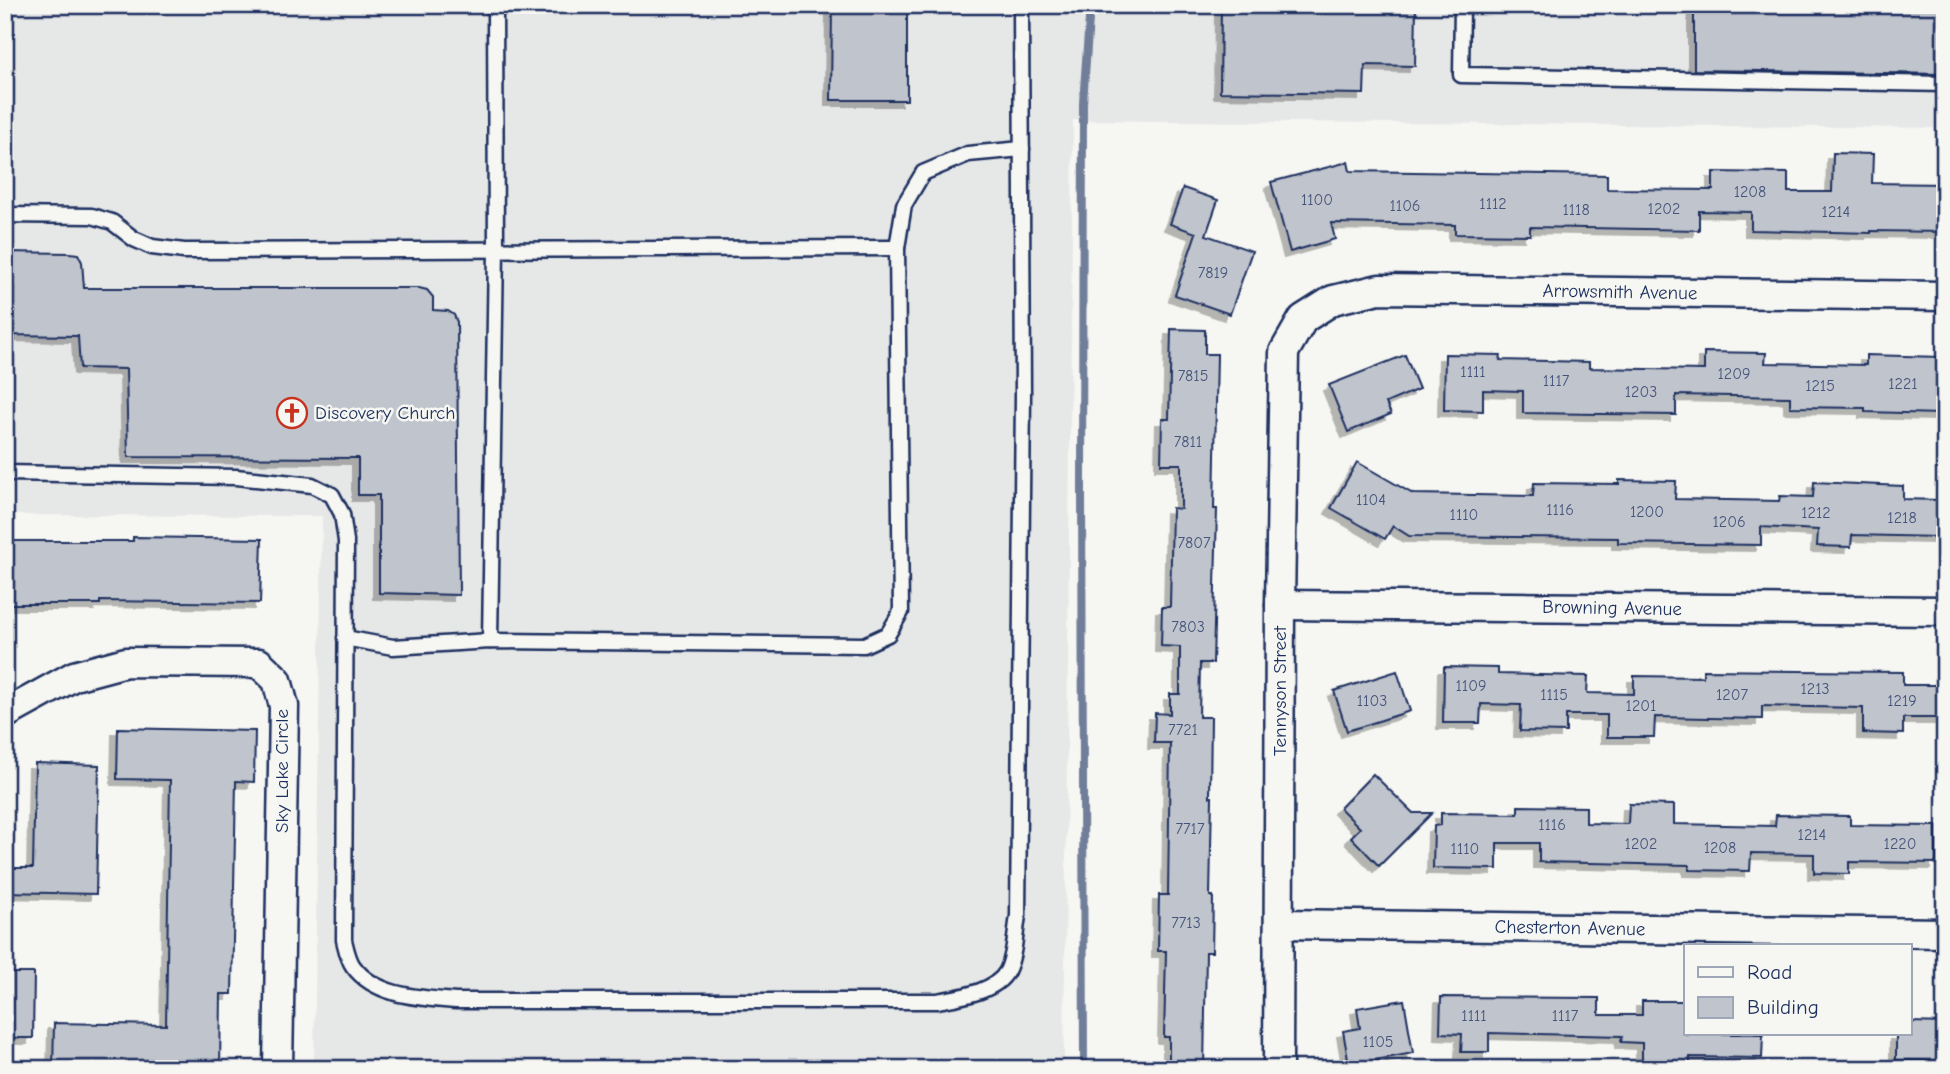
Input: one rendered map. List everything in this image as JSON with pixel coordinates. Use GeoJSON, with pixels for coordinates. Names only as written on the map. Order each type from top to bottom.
{"type":"FeatureCollection","features":[{"type":"Feature","properties":{"kind":"street","name":"Arrowsmith Avenue"},"geometry":{"type":"LineString","coordinates":[[1303,319],[1332,300],[1378,289],[1945,296]]}},
{"type":"Feature","properties":{"kind":"street","name":"Tennyson Street"},"geometry":{"type":"LineString","coordinates":[[1278,1069],[1284,352],[1303,319]]}},
{"type":"Feature","properties":{"kind":"street","name":"Browning Avenue"},"geometry":{"type":"LineString","coordinates":[[1280,605],[1945,611]]}},
{"type":"Feature","properties":{"kind":"street","name":"Sky Lake Circle"},"geometry":{"type":"LineString","coordinates":[[5,714],[74,676],[126,662],[259,663],[277,680],[284,706],[278,1069]]}},
{"type":"Feature","properties":{"kind":"street","name":"Chesterton Avenue"},"geometry":{"type":"LineString","coordinates":[[1280,924],[1945,933]]}},
{"type":"Feature","properties":{"kind":"lane"},"geometry":{"type":"LineString","coordinates":[[490,641],[496,249],[495,5]]}},
{"type":"Feature","properties":{"kind":"lane"},"geometry":{"type":"LineString","coordinates":[[5,473],[236,477],[312,485],[332,495],[342,514],[346,541],[344,940],[351,965],[369,982],[391,992],[456,1001],[938,1001],[971,995],[990,987],[1007,972],[1018,916],[1023,407],[1021,5]]}},
{"type":"Feature","properties":{"kind":"lane"},"geometry":{"type":"LineString","coordinates":[[1462,5],[1461,75],[1945,84]]}},
{"type":"Feature","properties":{"kind":"lane"},"geometry":{"type":"LineString","coordinates":[[345,638],[393,647],[490,641],[864,645],[888,634],[901,612],[897,248],[904,205],[923,173],[968,154],[1022,149]]}},
{"type":"Feature","properties":{"kind":"lane"},"geometry":{"type":"LineString","coordinates":[[5,215],[92,216],[112,222],[134,239],[152,247],[184,251],[897,248]]}},
{"type":"Feature","properties":{"kind":"shaded area"},"geometry":{"type":"Polygon","coordinates":[[[5,5],[1945,5],[1945,128],[1073,120],[1064,1069],[314,1069],[322,516],[5,515],[5,5]]]}},
{"type":"Feature","properties":{"kind":"building"},"geometry":{"type":"Polygon","coordinates":[[[832,5],[907,5],[907,100],[831,100],[832,5]]]}},
{"type":"Feature","properties":{"kind":"building"},"geometry":{"type":"Polygon","coordinates":[[[1221,5],[1416,5],[1415,66],[1365,65],[1364,94],[1220,92],[1221,5]]]}},
{"type":"Feature","properties":{"kind":"building"},"geometry":{"type":"Polygon","coordinates":[[[1694,5],[1945,5],[1945,74],[1694,70],[1694,5]]]}},
{"type":"Feature","properties":{"kind":"building"},"geometry":{"type":"Polygon","coordinates":[[[1833,153],[1873,154],[1872,183],[1945,184],[1945,232],[1751,230],[1751,212],[1699,211],[1699,230],[1530,227],[1530,235],[1455,234],[1455,225],[1331,223],[1335,239],[1290,252],[1271,182],[1348,162],[1350,171],[1607,175],[1607,189],[1713,190],[1713,172],[1788,173],[1788,192],[1832,192],[1833,153]]]}},
{"type":"Feature","properties":{"kind":"building"},"geometry":{"type":"Polygon","coordinates":[[[1183,188],[1218,200],[1206,235],[1252,251],[1230,314],[1175,295],[1196,233],[1170,224],[1183,188]]]}},
{"type":"Feature","properties":{"kind":"building","name":"Discovery Church"},"geometry":{"type":"Polygon","coordinates":[[[5,252],[78,254],[82,262],[84,288],[427,290],[433,297],[433,310],[448,311],[454,315],[457,322],[459,595],[379,593],[379,495],[358,495],[358,458],[128,457],[126,369],[80,368],[78,336],[5,335],[5,252]]]}},
{"type":"Feature","properties":{"kind":"building"},"geometry":{"type":"Polygon","coordinates":[[[1171,329],[1205,330],[1205,354],[1217,354],[1213,663],[1200,663],[1199,717],[1211,717],[1212,952],[1206,952],[1204,1069],[1169,1069],[1169,1037],[1164,1037],[1166,951],[1158,951],[1159,895],[1168,895],[1170,743],[1154,743],[1155,713],[1170,714],[1170,694],[1180,694],[1180,647],[1161,646],[1162,607],[1170,607],[1172,508],[1181,509],[1181,464],[1161,464],[1162,419],[1169,419],[1171,329]]]}},
{"type":"Feature","properties":{"kind":"building"},"geometry":{"type":"Polygon","coordinates":[[[1704,352],[1766,353],[1765,363],[1866,365],[1866,355],[1942,357],[1941,414],[1865,412],[1865,408],[1790,407],[1790,397],[1676,395],[1676,415],[1523,413],[1523,391],[1483,390],[1483,411],[1444,410],[1445,354],[1501,355],[1500,360],[1589,362],[1589,368],[1704,370],[1704,352]]]}},
{"type":"Feature","properties":{"kind":"building"},"geometry":{"type":"Polygon","coordinates":[[[1405,355],[1419,389],[1386,403],[1391,414],[1348,432],[1329,385],[1405,355]]]}},
{"type":"Feature","properties":{"kind":"building"},"geometry":{"type":"Polygon","coordinates":[[[1357,462],[1413,494],[1533,496],[1534,483],[1619,484],[1619,480],[1676,481],[1675,499],[1779,501],[1780,496],[1813,497],[1814,482],[1903,486],[1903,499],[1939,500],[1939,537],[1852,535],[1851,547],[1817,546],[1818,530],[1761,527],[1761,545],[1618,543],[1618,538],[1409,536],[1393,526],[1385,539],[1331,508],[1357,462]]]}},
{"type":"Feature","properties":{"kind":"building"},"geometry":{"type":"Polygon","coordinates":[[[133,537],[262,539],[260,603],[100,601],[100,604],[5,604],[5,541],[133,541],[133,537]]]}},
{"type":"Feature","properties":{"kind":"building"},"geometry":{"type":"Polygon","coordinates":[[[1444,667],[1498,668],[1498,674],[1588,676],[1587,693],[1634,694],[1634,676],[1703,677],[1703,670],[1903,672],[1903,685],[1940,685],[1940,718],[1903,718],[1903,734],[1863,733],[1863,708],[1762,706],[1762,719],[1655,717],[1654,737],[1607,737],[1607,715],[1566,715],[1566,732],[1520,731],[1521,705],[1481,704],[1480,723],[1443,723],[1444,667]]]}},
{"type":"Feature","properties":{"kind":"building"},"geometry":{"type":"Polygon","coordinates":[[[1397,671],[1410,711],[1347,731],[1334,691],[1397,671]]]}},
{"type":"Feature","properties":{"kind":"building"},"geometry":{"type":"Polygon","coordinates":[[[118,728],[255,731],[254,782],[236,781],[232,994],[221,994],[220,1069],[53,1069],[54,1023],[166,1025],[170,780],[117,779],[118,728]]]}},
{"type":"Feature","properties":{"kind":"building"},"geometry":{"type":"Polygon","coordinates":[[[35,763],[99,765],[96,894],[5,892],[5,868],[33,868],[35,763]]]}},
{"type":"Feature","properties":{"kind":"building"},"geometry":{"type":"Polygon","coordinates":[[[1373,774],[1413,813],[1432,813],[1379,866],[1351,837],[1360,828],[1340,808],[1373,774]]]}},
{"type":"Feature","properties":{"kind":"building"},"geometry":{"type":"Polygon","coordinates":[[[1629,804],[1674,805],[1674,824],[1775,826],[1776,815],[1850,816],[1850,825],[1936,826],[1936,863],[1849,862],[1849,874],[1814,873],[1814,854],[1751,853],[1750,871],[1689,870],[1689,865],[1539,862],[1539,843],[1497,843],[1497,869],[1433,868],[1434,826],[1441,825],[1441,813],[1518,814],[1518,806],[1586,807],[1586,823],[1628,824],[1629,804]]]}},
{"type":"Feature","properties":{"kind":"building"},"geometry":{"type":"Polygon","coordinates":[[[5,973],[34,973],[33,1038],[5,1038],[5,973]]]}},
{"type":"Feature","properties":{"kind":"building"},"geometry":{"type":"Polygon","coordinates":[[[1441,997],[1599,998],[1599,1015],[1642,1015],[1642,1001],[1684,1001],[1684,1036],[1763,1036],[1762,1058],[1690,1057],[1690,1063],[1642,1062],[1642,1043],[1621,1042],[1622,1036],[1489,1033],[1489,1052],[1461,1052],[1462,1034],[1440,1033],[1441,997]]]}},
{"type":"Feature","properties":{"kind":"building"},"geometry":{"type":"Polygon","coordinates":[[[1404,1000],[1413,1053],[1349,1065],[1343,1031],[1360,1028],[1357,1008],[1404,1000]]]}},
{"type":"Feature","properties":{"kind":"building"},"geometry":{"type":"Polygon","coordinates":[[[1912,1022],[1945,1023],[1945,1061],[1896,1060],[1896,1036],[1912,1036],[1912,1022]]]}},
{"type":"Feature","properties":{"kind":"waterway"},"geometry":{"type":"LineString","coordinates":[[1084,1069],[1083,103],[1090,5]]}},
{"type":"Feature","properties":{"kind":"place","name":"Discovery Church"},"geometry":{"type":"Point","coordinates":[292,413]}}]}
